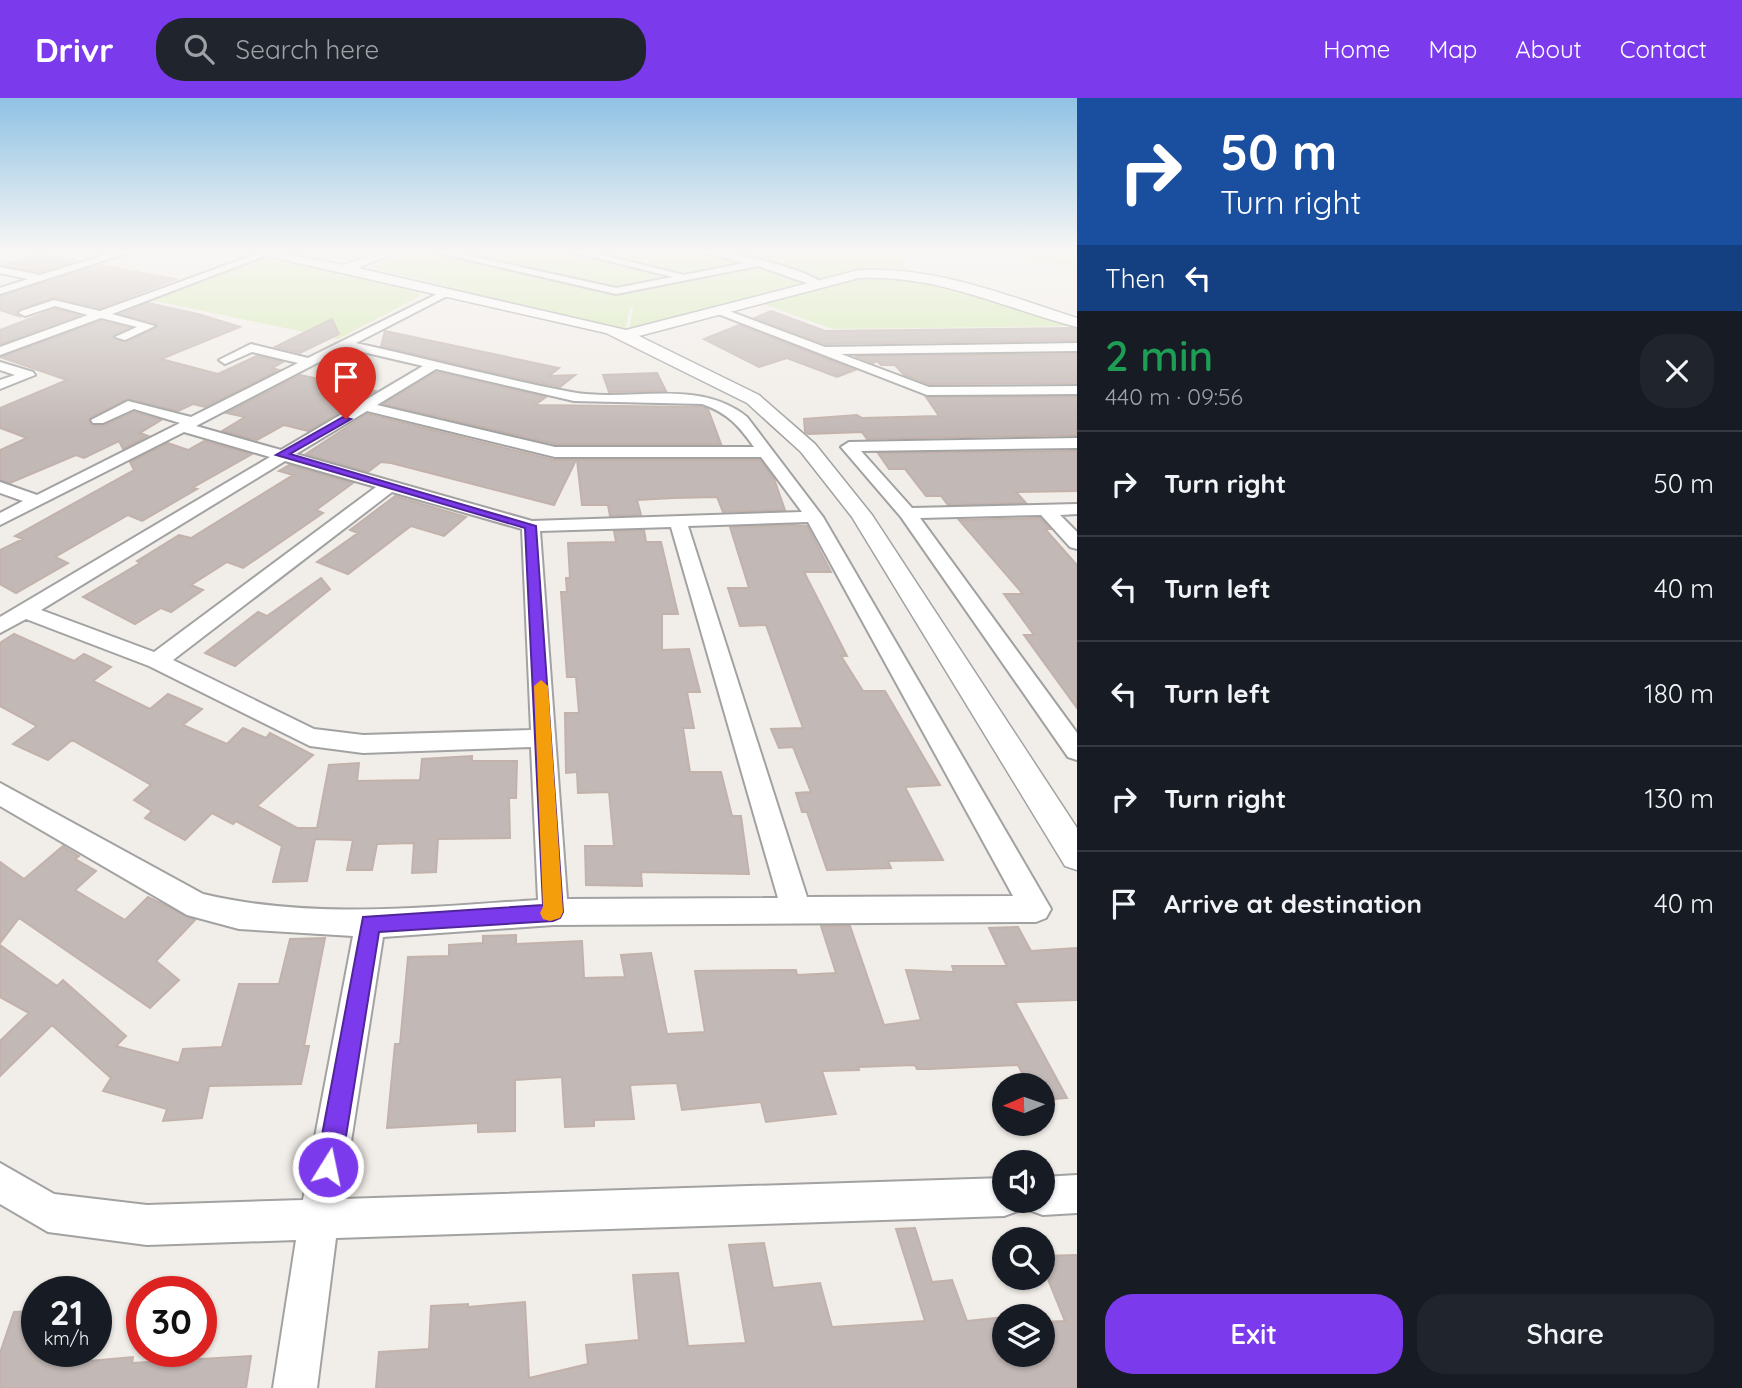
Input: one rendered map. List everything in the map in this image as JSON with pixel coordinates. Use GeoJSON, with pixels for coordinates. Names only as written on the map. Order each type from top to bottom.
{"type":"FeatureCollection","features":[{"type":"Feature","properties":{"kind":"street"},"geometry":{"type":"LineString","coordinates":[[25,313],[33,310]]}},
{"type":"Feature","properties":{"kind":"street"},"geometry":{"type":"LineString","coordinates":[[84,310],[149,326],[121,337]]}},
{"type":"Feature","properties":{"kind":"street"},"geometry":{"type":"LineString","coordinates":[[0,351],[110,310]]}},
{"type":"Feature","properties":{"kind":"street"},"geometry":{"type":"LineString","coordinates":[[0,520],[411,310]]}},
{"type":"Feature","properties":{"kind":"street"},"geometry":{"type":"LineString","coordinates":[[523,310],[626,335],[753,398],[808,448],[861,514],[1077,856]]}},
{"type":"Feature","properties":{"kind":"street"},"geometry":{"type":"LineString","coordinates":[[626,335],[716,310]]}},
{"type":"Feature","properties":{"kind":"street"},"geometry":{"type":"LineString","coordinates":[[717,310],[927,391],[1077,390]]}},
{"type":"Feature","properties":{"kind":"street"},"geometry":{"type":"LineString","coordinates":[[1033,310],[1077,323]]}},
{"type":"Feature","properties":{"kind":"street"},"geometry":{"type":"LineString","coordinates":[[0,793],[197,906],[239,916],[274,920],[370,923],[553,912],[1035,909],[814,517],[742,420],[727,408],[704,400],[574,397],[344,344]]}},
{"type":"Feature","properties":{"kind":"street"},"geometry":{"type":"LineString","coordinates":[[816,350],[1077,347]]}},
{"type":"Feature","properties":{"kind":"street"},"geometry":{"type":"LineString","coordinates":[[225,360],[251,348],[309,362]]}},
{"type":"Feature","properties":{"kind":"street"},"geometry":{"type":"LineString","coordinates":[[0,366],[27,374],[0,385]]}},
{"type":"Feature","properties":{"kind":"street"},"geometry":{"type":"LineString","coordinates":[[0,626],[281,455],[368,407],[432,366]]}},
{"type":"Feature","properties":{"kind":"street"},"geometry":{"type":"LineString","coordinates":[[98,420],[132,404],[281,455],[531,526],[814,517]]}},
{"type":"Feature","properties":{"kind":"street"},"geometry":{"type":"LineString","coordinates":[[368,407],[555,452],[768,452]]}},
{"type":"Feature","properties":{"kind":"street"},"geometry":{"type":"LineString","coordinates":[[1077,443],[849,447],[907,513],[1077,751]]}},
{"type":"Feature","properties":{"kind":"street"},"geometry":{"type":"LineString","coordinates":[[157,661],[390,485]]}},
{"type":"Feature","properties":{"kind":"street"},"geometry":{"type":"LineString","coordinates":[[0,487],[38,501]]}},
{"type":"Feature","properties":{"kind":"street"},"geometry":{"type":"LineString","coordinates":[[907,513],[1077,509]]}},
{"type":"Feature","properties":{"kind":"street"},"geometry":{"type":"LineString","coordinates":[[1046,510],[1077,543]]}},
{"type":"Feature","properties":{"kind":"street"},"geometry":{"type":"LineString","coordinates":[[678,522],[797,911]]}},
{"type":"Feature","properties":{"kind":"street"},"geometry":{"type":"LineString","coordinates":[[531,526],[553,912]]}},
{"type":"Feature","properties":{"kind":"street"},"geometry":{"type":"LineString","coordinates":[[24,611],[157,661],[310,737],[336,742],[544,738]]}},
{"type":"Feature","properties":{"kind":"street"},"geometry":{"type":"LineString","coordinates":[[295,1388],[319,1221],[370,923]]}},
{"type":"Feature","properties":{"kind":"street"},"geometry":{"type":"LineString","coordinates":[[0,1182],[48,1213],[147,1225],[992,1197]]}},
{"type":"Feature","properties":{"kind":"street"},"geometry":{"type":"LineString","coordinates":[[1055,1195],[1077,1194]]}},
{"type":"Feature","properties":{"kind":"green space"},"geometry":{"type":"Polygon","coordinates":[[[199,310],[393,310],[338,339],[199,310]]]}},
{"type":"Feature","properties":{"kind":"green space"},"geometry":{"type":"Polygon","coordinates":[[[542,310],[630,310],[625,331],[542,310]]]}},
{"type":"Feature","properties":{"kind":"green space"},"geometry":{"type":"Polygon","coordinates":[[[633,310],[711,310],[629,331],[633,310]]]}},
{"type":"Feature","properties":{"kind":"green space"},"geometry":{"type":"Polygon","coordinates":[[[781,310],[1025,310],[1077,326],[833,329],[781,310]]]}},
{"type":"Feature","properties":{"kind":"building"},"geometry":{"type":"Polygon","coordinates":[[[1,310],[19,310],[16,313],[21,317],[1,310]]]}},
{"type":"Feature","properties":{"kind":"building"},"geometry":{"type":"Polygon","coordinates":[[[52,310],[79,315],[0,344],[0,330],[52,310]]]}},
{"type":"Feature","properties":{"kind":"building"},"geometry":{"type":"Polygon","coordinates":[[[130,310],[181,310],[240,327],[161,359],[218,374],[257,356],[283,362],[272,368],[279,370],[205,407],[193,404],[178,411],[127,399],[89,421],[93,426],[103,426],[134,412],[161,420],[140,433],[148,436],[123,449],[119,441],[84,458],[76,455],[10,483],[0,480],[0,450],[27,438],[0,428],[0,408],[67,380],[0,357],[101,321],[129,328],[113,336],[126,342],[157,327],[156,323],[120,314],[130,310]]]}},
{"type":"Feature","properties":{"kind":"building"},"geometry":{"type":"Polygon","coordinates":[[[771,311],[825,331],[1072,328],[1077,329],[1077,340],[825,344],[755,318],[771,311]]]}},
{"type":"Feature","properties":{"kind":"building"},"geometry":{"type":"Polygon","coordinates":[[[332,319],[339,334],[300,353],[275,347],[332,319]]]}},
{"type":"Feature","properties":{"kind":"building"},"geometry":{"type":"Polygon","coordinates":[[[739,325],[855,370],[837,377],[787,358],[759,367],[704,339],[739,325]]]}},
{"type":"Feature","properties":{"kind":"building"},"geometry":{"type":"Polygon","coordinates":[[[385,331],[559,368],[549,376],[575,375],[560,387],[491,372],[381,346],[385,331]]]}},
{"type":"Feature","properties":{"kind":"building"},"geometry":{"type":"Polygon","coordinates":[[[1077,354],[1077,383],[929,384],[904,375],[895,365],[881,365],[877,361],[873,363],[855,356],[1077,354]]]}},
{"type":"Feature","properties":{"kind":"building"},"geometry":{"type":"Polygon","coordinates":[[[436,372],[546,397],[535,405],[701,407],[708,409],[721,444],[555,444],[384,404],[436,372]]]}},
{"type":"Feature","properties":{"kind":"building"},"geometry":{"type":"Polygon","coordinates":[[[657,373],[666,391],[609,392],[603,375],[657,373]]]}},
{"type":"Feature","properties":{"kind":"building"},"geometry":{"type":"Polygon","coordinates":[[[300,375],[375,391],[308,431],[284,425],[257,440],[222,431],[245,417],[227,413],[300,375]]]}},
{"type":"Feature","properties":{"kind":"building"},"geometry":{"type":"Polygon","coordinates":[[[926,397],[1077,397],[1077,435],[867,439],[862,432],[805,432],[804,419],[857,415],[862,418],[939,416],[926,397]]]}},
{"type":"Feature","properties":{"kind":"building"},"geometry":{"type":"Polygon","coordinates":[[[367,414],[554,460],[576,460],[554,505],[391,463],[381,462],[368,472],[306,454],[367,414]]]}},
{"type":"Feature","properties":{"kind":"building"},"geometry":{"type":"Polygon","coordinates":[[[204,441],[252,454],[192,488],[197,489],[142,521],[128,515],[55,557],[68,563],[16,593],[0,584],[0,550],[23,539],[15,536],[134,470],[130,462],[168,443],[188,450],[204,441]]]}},
{"type":"Feature","properties":{"kind":"building"},"geometry":{"type":"Polygon","coordinates":[[[1077,451],[1077,491],[1016,492],[1026,503],[948,505],[941,496],[926,496],[905,469],[889,469],[878,453],[1077,451]]]}},
{"type":"Feature","properties":{"kind":"building"},"geometry":{"type":"Polygon","coordinates":[[[577,460],[760,460],[774,479],[785,510],[723,512],[717,497],[673,498],[637,500],[641,515],[610,516],[608,505],[582,505],[577,460]]]}},
{"type":"Feature","properties":{"kind":"building"},"geometry":{"type":"Polygon","coordinates":[[[289,465],[353,483],[316,510],[323,513],[243,568],[227,562],[191,585],[203,590],[171,612],[161,608],[135,624],[83,597],[140,563],[137,561],[179,535],[191,538],[293,475],[279,471],[289,465]]]}},
{"type":"Feature","properties":{"kind":"building"},"geometry":{"type":"Polygon","coordinates":[[[395,496],[466,517],[444,536],[411,526],[348,574],[317,562],[358,533],[350,530],[395,496]]]}},
{"type":"Feature","properties":{"kind":"building"},"geometry":{"type":"Polygon","coordinates":[[[1040,518],[1050,529],[1045,529],[1077,565],[1077,708],[1024,635],[1034,635],[1004,594],[1023,594],[959,520],[1040,518]]]}},
{"type":"Feature","properties":{"kind":"building"},"geometry":{"type":"Polygon","coordinates":[[[807,526],[831,572],[804,572],[847,656],[841,656],[863,691],[885,691],[940,785],[905,787],[943,860],[888,861],[891,868],[827,870],[807,812],[802,812],[796,793],[811,792],[793,747],[779,748],[771,729],[803,728],[766,625],[740,626],[728,588],[749,588],[730,527],[807,526]]]}},
{"type":"Feature","properties":{"kind":"building"},"geometry":{"type":"Polygon","coordinates":[[[644,530],[646,542],[661,542],[678,614],[662,614],[662,650],[689,649],[700,692],[687,692],[694,728],[683,728],[690,772],[721,772],[732,816],[741,816],[749,874],[641,872],[642,886],[586,885],[585,846],[614,846],[609,792],[578,793],[577,772],[566,773],[565,713],[579,713],[576,677],[567,677],[561,592],[567,592],[566,578],[570,578],[568,543],[616,542],[614,531],[644,530]]]}},
{"type":"Feature","properties":{"kind":"building"},"geometry":{"type":"Polygon","coordinates":[[[321,578],[330,589],[235,666],[205,653],[258,612],[267,616],[321,578]]]}},
{"type":"Feature","properties":{"kind":"building"},"geometry":{"type":"Polygon","coordinates":[[[14,634],[74,661],[84,654],[111,667],[93,681],[150,709],[168,694],[202,709],[183,725],[227,744],[243,728],[266,738],[270,733],[313,755],[257,806],[297,828],[317,828],[329,765],[359,763],[357,781],[420,780],[422,759],[472,756],[472,761],[517,761],[516,798],[509,798],[510,838],[438,839],[436,872],[412,873],[414,843],[377,844],[372,870],[347,870],[353,840],[315,839],[307,881],[273,882],[282,846],[236,821],[233,824],[212,813],[185,840],[145,818],[152,811],[134,800],[151,785],[72,740],[48,760],[13,744],[37,726],[0,706],[0,643],[14,634]]]}},
{"type":"Feature","properties":{"kind":"building"},"geometry":{"type":"Polygon","coordinates":[[[63,846],[79,856],[75,859],[96,871],[75,890],[125,920],[148,897],[195,920],[156,961],[179,980],[150,1008],[19,918],[0,943],[0,862],[24,879],[63,846]]]}},
{"type":"Feature","properties":{"kind":"building"},"geometry":{"type":"Polygon","coordinates":[[[821,926],[850,926],[884,1025],[921,1020],[906,970],[954,972],[952,966],[1007,966],[989,928],[1018,927],[1031,951],[1077,948],[1077,1000],[1015,1002],[1053,1073],[1022,1073],[1018,1065],[917,1069],[915,1065],[822,1071],[836,1114],[766,1122],[761,1102],[682,1110],[677,1083],[630,1085],[634,1119],[594,1120],[594,1126],[565,1127],[562,1077],[515,1080],[515,1131],[478,1132],[478,1123],[387,1128],[395,1044],[400,1044],[408,957],[449,956],[449,945],[483,943],[483,936],[516,935],[516,944],[582,941],[584,978],[625,977],[621,955],[651,953],[667,1034],[705,1032],[695,971],[796,970],[797,975],[836,973],[821,926]]]}},
{"type":"Feature","properties":{"kind":"building"},"geometry":{"type":"Polygon","coordinates":[[[325,938],[304,1046],[309,1046],[301,1084],[209,1086],[202,1118],[163,1121],[167,1109],[103,1091],[111,1078],[52,1025],[0,1076],[0,1041],[29,1013],[0,997],[0,945],[57,986],[63,980],[126,1036],[116,1046],[179,1063],[183,1049],[222,1047],[239,984],[279,984],[290,939],[325,938]]]}},
{"type":"Feature","properties":{"kind":"building"},"geometry":{"type":"Polygon","coordinates":[[[1055,1076],[1067,1098],[1055,1099],[1055,1076]]]}},
{"type":"Feature","properties":{"kind":"building"},"geometry":{"type":"Polygon","coordinates":[[[915,1228],[932,1282],[952,1280],[967,1321],[992,1318],[992,1367],[1055,1367],[1055,1321],[1065,1321],[1052,1290],[1055,1290],[1055,1256],[1077,1255],[1077,1388],[376,1388],[379,1352],[429,1349],[431,1306],[468,1304],[468,1307],[525,1302],[529,1378],[588,1364],[586,1345],[639,1340],[633,1275],[678,1273],[688,1346],[746,1343],[729,1245],[764,1243],[773,1288],[820,1283],[832,1327],[925,1321],[896,1229],[915,1228]]]}},
{"type":"Feature","properties":{"kind":"building"},"geometry":{"type":"Polygon","coordinates":[[[14,1312],[21,1312],[21,1367],[112,1367],[112,1359],[126,1358],[126,1367],[217,1367],[217,1358],[251,1356],[246,1388],[0,1388],[0,1353],[14,1312]]]}},
{"type":"Feature","properties":{"kind":"slow traffic"},"geometry":{"type":"LineString","coordinates":[[541,686],[553,912],[550,913]]}},
{"type":"Feature","properties":{"kind":"route"},"geometry":{"type":"LineString","coordinates":[[328,1167],[370,923],[553,912],[531,526],[281,455],[346,419]]}}]}
